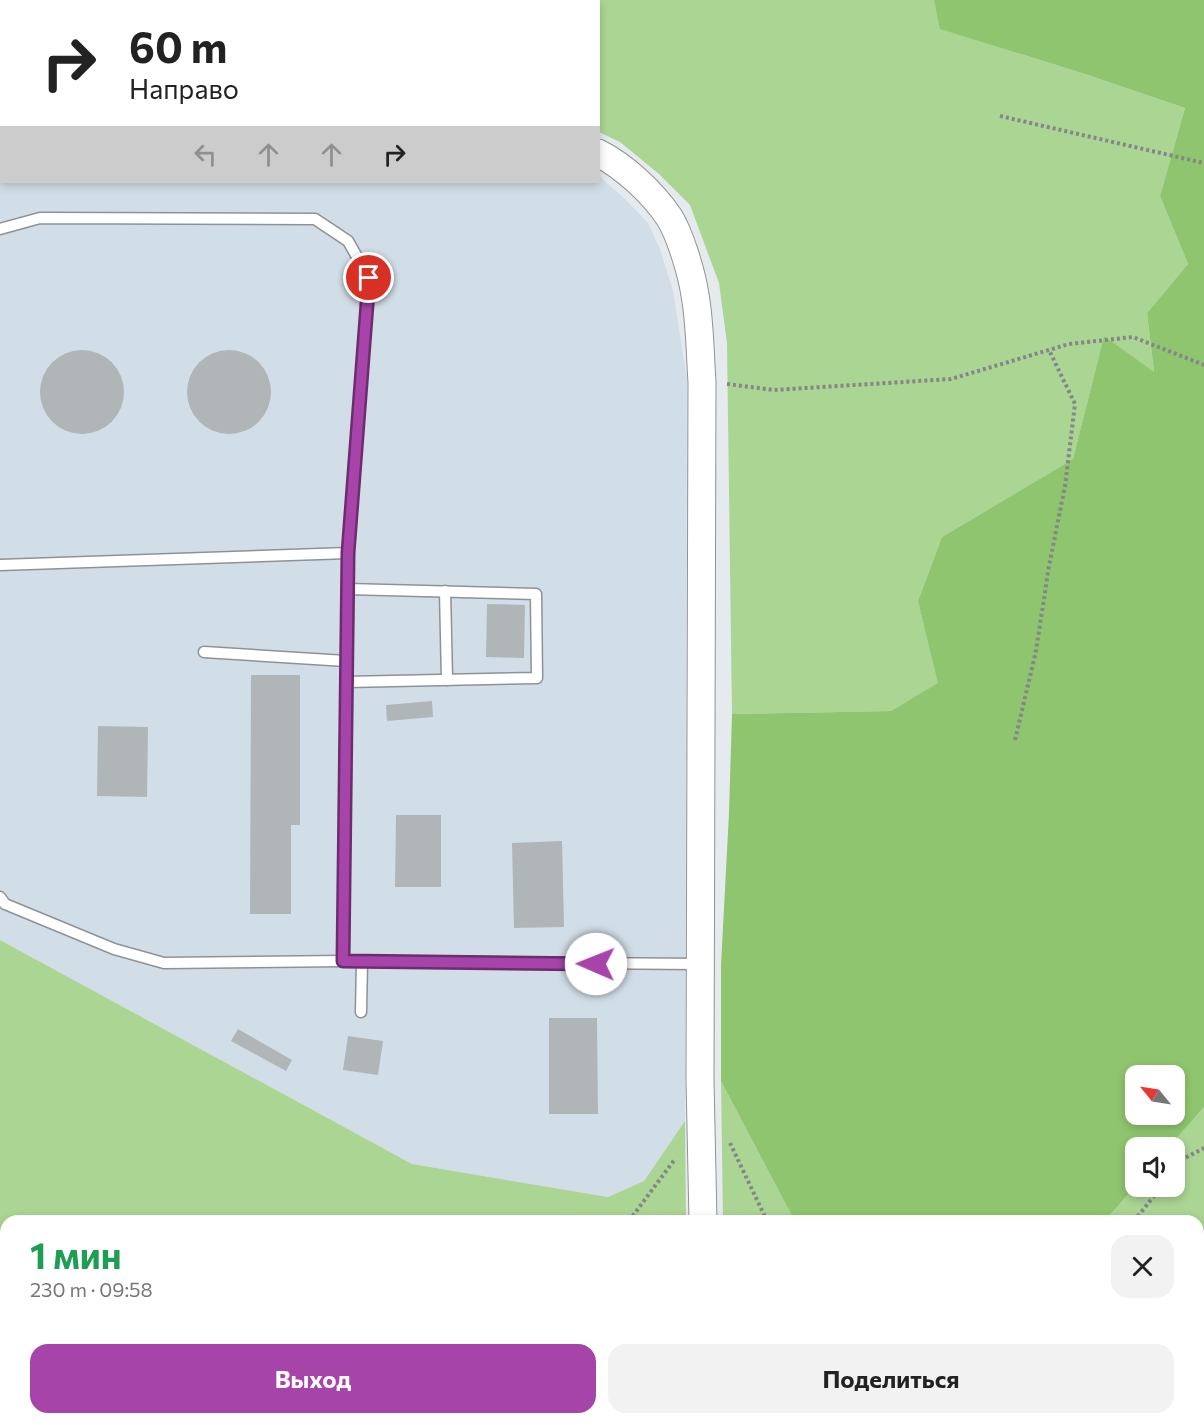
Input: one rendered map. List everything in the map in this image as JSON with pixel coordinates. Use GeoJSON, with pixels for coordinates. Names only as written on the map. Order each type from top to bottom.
{"type":"FeatureCollection","features":[{"type":"Feature","properties":{"kind":"street"},"geometry":{"type":"LineString","coordinates":[[600,154],[612,160],[644,187],[669,218],[684,250],[695,294],[702,382],[700,964],[703,1215]]}},
{"type":"Feature","properties":{"kind":"lane"},"geometry":{"type":"LineString","coordinates":[[0,229],[40,218],[315,219],[348,241],[369,278],[348,553],[343,961]]}},
{"type":"Feature","properties":{"kind":"lane"},"geometry":{"type":"LineString","coordinates":[[0,565],[348,553]]}},
{"type":"Feature","properties":{"kind":"lane"},"geometry":{"type":"LineString","coordinates":[[346,682],[537,678],[536,594],[347,589]]}},
{"type":"Feature","properties":{"kind":"lane"},"geometry":{"type":"LineString","coordinates":[[445,591],[447,680]]}},
{"type":"Feature","properties":{"kind":"lane"},"geometry":{"type":"LineString","coordinates":[[204,652],[346,661]]}},
{"type":"Feature","properties":{"kind":"lane"},"geometry":{"type":"LineString","coordinates":[[0,897],[5,904],[114,949],[164,963],[343,961],[700,964]]}},
{"type":"Feature","properties":{"kind":"lane"},"geometry":{"type":"LineString","coordinates":[[361,1012],[362,962]]}},
{"type":"Feature","properties":{"kind":"path"},"geometry":{"type":"LineString","coordinates":[[1000,116],[1204,163]]}},
{"type":"Feature","properties":{"kind":"path"},"geometry":{"type":"LineString","coordinates":[[702,382],[774,390],[951,379],[1069,344],[1133,337],[1204,365]]}},
{"type":"Feature","properties":{"kind":"path"},"geometry":{"type":"LineString","coordinates":[[1015,740],[1036,651],[1049,566],[1065,486],[1076,404],[1049,350]]}},
{"type":"Feature","properties":{"kind":"path"},"geometry":{"type":"LineString","coordinates":[[633,1215],[701,1124]]}},
{"type":"Feature","properties":{"kind":"path"},"geometry":{"type":"LineString","coordinates":[[726,1134],[764,1215]]}},
{"type":"Feature","properties":{"kind":"path"},"geometry":{"type":"LineString","coordinates":[[1185,1158],[1204,1148]]}},
{"type":"Feature","properties":{"kind":"path"},"geometry":{"type":"LineString","coordinates":[[1139,1215],[1153,1197]]}},
{"type":"Feature","properties":{"kind":"shaded area"},"geometry":{"type":"Polygon","coordinates":[[[600,177],[648,223],[660,249],[673,291],[687,379],[685,1121],[644,1181],[608,1197],[412,1164],[0,940],[0,183],[600,183],[600,177]]]}},
{"type":"Feature","properties":{"kind":"green space"},"geometry":{"type":"Polygon","coordinates":[[[600,0],[934,0],[941,29],[1185,108],[1160,196],[1188,264],[1147,313],[1154,373],[1104,336],[1073,459],[942,537],[918,601],[939,683],[891,711],[732,714],[727,343],[719,283],[690,205],[659,174],[620,142],[600,132],[600,0]]]}},
{"type":"Feature","properties":{"kind":"green space"},"geometry":{"type":"Polygon","coordinates":[[[934,0],[1204,0],[1204,1107],[1178,1137],[1125,1137],[1126,1197],[1110,1215],[791,1215],[721,1081],[721,965],[732,714],[891,711],[938,683],[918,601],[942,537],[1073,459],[1104,336],[1154,372],[1147,313],[1188,264],[1160,196],[1185,108],[940,29],[934,0]]]}},
{"type":"Feature","properties":{"kind":"green space"},"geometry":{"type":"Polygon","coordinates":[[[0,940],[412,1164],[608,1197],[644,1181],[685,1121],[686,1215],[0,1215],[0,940]]]}},
{"type":"Feature","properties":{"kind":"green space"},"geometry":{"type":"Polygon","coordinates":[[[721,1081],[791,1215],[723,1215],[721,1081]]]}},
{"type":"Feature","properties":{"kind":"green space"},"geometry":{"type":"Polygon","coordinates":[[[1204,1107],[1204,1215],[1110,1215],[1126,1197],[1185,1197],[1185,1137],[1178,1137],[1204,1107]]]}},
{"type":"Feature","properties":{"kind":"building"},"geometry":{"type":"Polygon","coordinates":[[[82,350],[98,353],[112,362],[121,376],[124,392],[121,408],[112,422],[98,431],[82,434],[66,431],[52,422],[43,408],[40,392],[43,376],[52,362],[66,353],[82,350]]]}},
{"type":"Feature","properties":{"kind":"building"},"geometry":{"type":"Polygon","coordinates":[[[229,350],[245,353],[259,362],[268,376],[271,392],[268,408],[259,422],[245,431],[229,434],[213,431],[199,422],[190,408],[187,392],[190,376],[199,362],[213,353],[229,350]]]}},
{"type":"Feature","properties":{"kind":"building"},"geometry":{"type":"Polygon","coordinates":[[[487,604],[525,605],[524,658],[486,657],[487,604]]]}},
{"type":"Feature","properties":{"kind":"building"},"geometry":{"type":"Polygon","coordinates":[[[251,675],[300,675],[300,825],[291,825],[291,914],[250,914],[251,675]]]}},
{"type":"Feature","properties":{"kind":"building"},"geometry":{"type":"Polygon","coordinates":[[[432,701],[433,717],[387,721],[386,705],[432,701]]]}},
{"type":"Feature","properties":{"kind":"building"},"geometry":{"type":"Polygon","coordinates":[[[98,726],[148,727],[147,797],[97,796],[98,726]]]}},
{"type":"Feature","properties":{"kind":"building"},"geometry":{"type":"Polygon","coordinates":[[[396,815],[441,815],[441,887],[395,887],[396,815]]]}},
{"type":"Feature","properties":{"kind":"building"},"geometry":{"type":"Polygon","coordinates":[[[562,841],[564,927],[514,928],[512,843],[562,841]]]}},
{"type":"Feature","properties":{"kind":"building"},"geometry":{"type":"Polygon","coordinates":[[[549,1018],[597,1018],[598,1114],[549,1114],[549,1018]]]}},
{"type":"Feature","properties":{"kind":"building"},"geometry":{"type":"Polygon","coordinates":[[[238,1029],[292,1060],[286,1071],[231,1041],[238,1029]]]}},
{"type":"Feature","properties":{"kind":"building"},"geometry":{"type":"Polygon","coordinates":[[[348,1036],[383,1041],[378,1075],[343,1070],[348,1036]]]}},
{"type":"Feature","properties":{"kind":"route"},"geometry":{"type":"LineString","coordinates":[[369,278],[348,553],[343,961],[596,964]]}}]}
